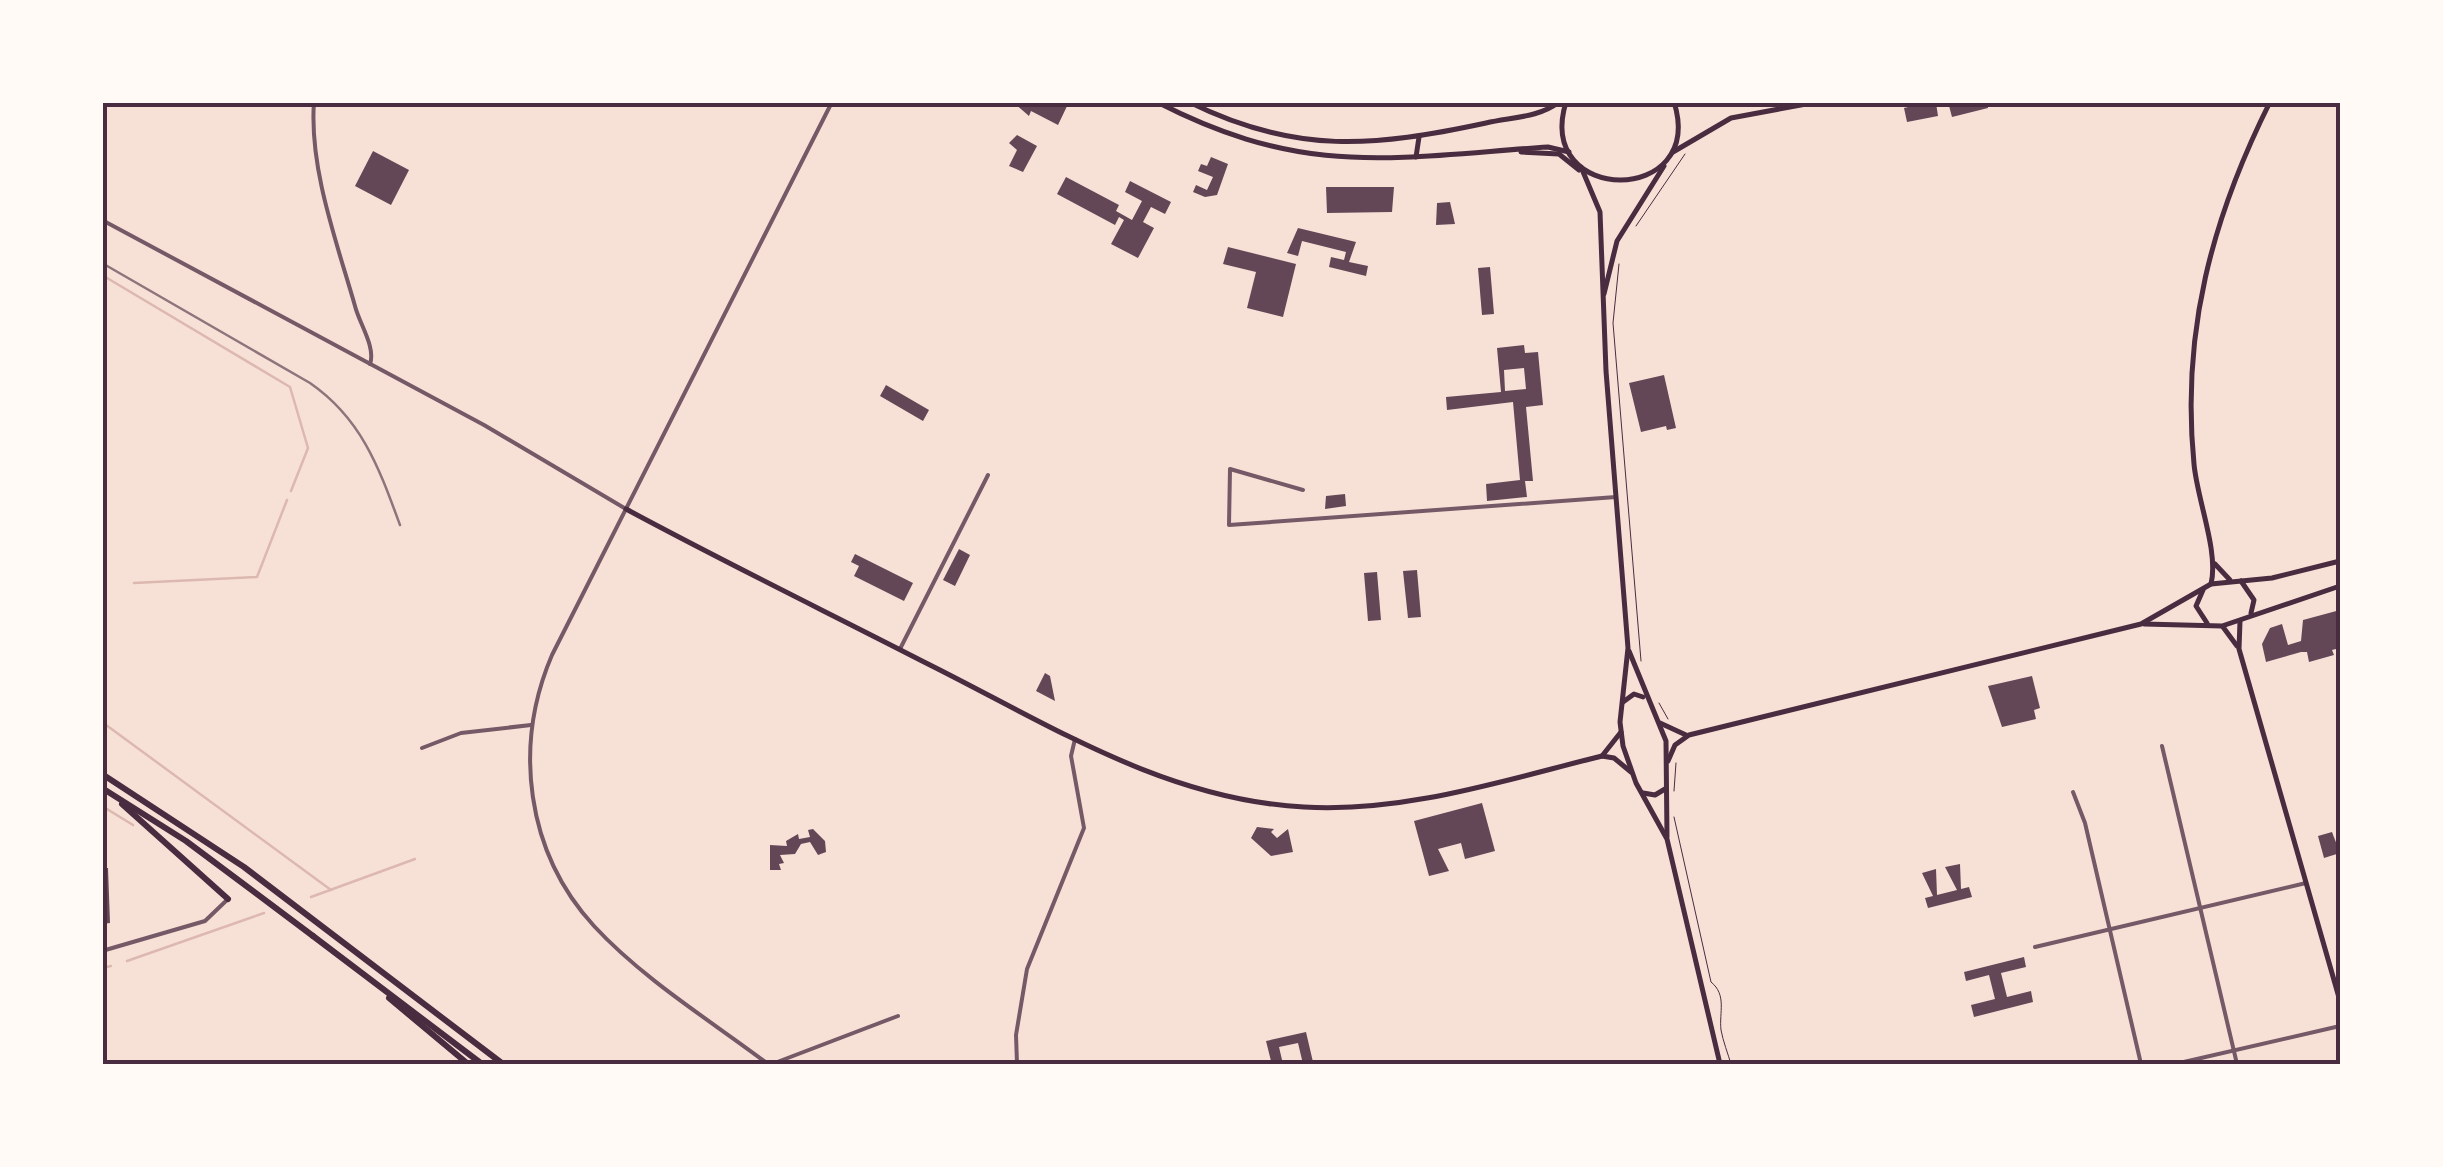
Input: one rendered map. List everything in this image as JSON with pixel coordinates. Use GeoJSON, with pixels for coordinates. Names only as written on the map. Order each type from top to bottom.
{"type":"FeatureCollection","features":[{"type":"Feature","properties":{"kind":"highway"},"geometry":{"type":"LineString","coordinates":[[102,774],[206,840],[503,1064]]}},
{"type":"Feature","properties":{"kind":"highway"},"geometry":{"type":"LineString","coordinates":[[106,791],[228,900]]}},
{"type":"Feature","properties":{"kind":"highway"},"geometry":{"type":"LineString","coordinates":[[106,791],[186,841],[482,1064]]}},
{"type":"Feature","properties":{"kind":"highway"},"geometry":{"type":"LineString","coordinates":[[358,970],[468,1064]]}},
{"type":"Feature","properties":{"kind":"main road"},"geometry":{"type":"LineString","coordinates":[[1157,102],[1256,145],[1309,156],[1416,157],[1548,147],[1569,152]]}},
{"type":"Feature","properties":{"kind":"main road"},"geometry":{"type":"LineString","coordinates":[[1189,102],[1210,113],[1311,142],[1357,145],[1541,113],[1559,103],[1569,152],[1588,181],[1600,212],[1628,648],[1621,732],[1631,772],[1666,839]]}},
{"type":"Feature","properties":{"kind":"main road"},"geometry":{"type":"LineString","coordinates":[[1604,296],[1617,241],[1669,156],[1679,125],[1674,102]]}},
{"type":"Feature","properties":{"kind":"main road"},"geometry":{"type":"LineString","coordinates":[[1580,167],[1601,179],[1624,182],[1646,176],[1669,156],[1731,118],[1817,102]]}},
{"type":"Feature","properties":{"kind":"main road"},"geometry":{"type":"LineString","coordinates":[[2211,584],[2214,562],[2194,466],[2190,414],[2193,338],[2214,232],[2270,102]]}},
{"type":"Feature","properties":{"kind":"main road"},"geometry":{"type":"LineString","coordinates":[[1198,123],[1210,113]]}},
{"type":"Feature","properties":{"kind":"main road"},"geometry":{"type":"LineString","coordinates":[[1416,157],[1419,137]]}},
{"type":"Feature","properties":{"kind":"main road"},"geometry":{"type":"LineString","coordinates":[[1508,152],[1559,154],[1588,181]]}},
{"type":"Feature","properties":{"kind":"main road"},"geometry":{"type":"LineString","coordinates":[[626,508],[1075,738],[1195,789],[1305,807],[1363,807],[1416,800],[1602,756],[1614,758],[1631,772]]}},
{"type":"Feature","properties":{"kind":"main road"},"geometry":{"type":"LineString","coordinates":[[2141,624],[2211,584],[2340,561]]}},
{"type":"Feature","properties":{"kind":"main road"},"geometry":{"type":"LineString","coordinates":[[2214,562],[2230,580]]}},
{"type":"Feature","properties":{"kind":"main road"},"geometry":{"type":"LineString","coordinates":[[2241,581],[2252,594],[2251,613]]}},
{"type":"Feature","properties":{"kind":"main road"},"geometry":{"type":"LineString","coordinates":[[1668,761],[1675,745],[1689,735],[2141,624],[2222,626],[2251,613],[2340,586]]}},
{"type":"Feature","properties":{"kind":"main road"},"geometry":{"type":"LineString","coordinates":[[2204,588],[2197,612],[2209,625]]}},
{"type":"Feature","properties":{"kind":"main road"},"geometry":{"type":"LineString","coordinates":[[2240,621],[2239,649],[2340,1001]]}},
{"type":"Feature","properties":{"kind":"main road"},"geometry":{"type":"LineString","coordinates":[[2222,626],[2239,649]]}},
{"type":"Feature","properties":{"kind":"main road"},"geometry":{"type":"LineString","coordinates":[[1628,648],[1660,723],[1668,761],[1666,839],[1720,1064]]}},
{"type":"Feature","properties":{"kind":"main road"},"geometry":{"type":"LineString","coordinates":[[1622,704],[1634,694],[1647,700]]}},
{"type":"Feature","properties":{"kind":"main road"},"geometry":{"type":"LineString","coordinates":[[1660,723],[1689,735]]}},
{"type":"Feature","properties":{"kind":"main road"},"geometry":{"type":"LineString","coordinates":[[1602,756],[1621,732]]}},
{"type":"Feature","properties":{"kind":"main road"},"geometry":{"type":"LineString","coordinates":[[1640,791],[1656,795],[1667,787]]}},
{"type":"Feature","properties":{"kind":"street"},"geometry":{"type":"LineString","coordinates":[[314,102],[317,157],[356,310],[372,354],[370,364]]}},
{"type":"Feature","properties":{"kind":"street"},"geometry":{"type":"LineString","coordinates":[[832,102],[552,655],[531,726],[535,816],[547,851],[573,899],[602,935],[770,1064],[898,1016]]}},
{"type":"Feature","properties":{"kind":"street"},"geometry":{"type":"LineString","coordinates":[[102,220],[626,508]]}},
{"type":"Feature","properties":{"kind":"street"},"geometry":{"type":"LineString","coordinates":[[1303,490],[1230,469],[1228,520],[1235,528],[1616,497]]}},
{"type":"Feature","properties":{"kind":"street"},"geometry":{"type":"LineString","coordinates":[[900,649],[988,475]]}},
{"type":"Feature","properties":{"kind":"street"},"geometry":{"type":"LineString","coordinates":[[422,748],[461,734],[531,726]]}},
{"type":"Feature","properties":{"kind":"street"},"geometry":{"type":"LineString","coordinates":[[1017,1064],[1016,1035],[1026,972],[1084,828],[1071,756],[1075,738]]}},
{"type":"Feature","properties":{"kind":"street"},"geometry":{"type":"LineString","coordinates":[[2162,746],[2237,1064]]}},
{"type":"Feature","properties":{"kind":"street"},"geometry":{"type":"LineString","coordinates":[[2073,792],[2142,1064]]}},
{"type":"Feature","properties":{"kind":"street"},"geometry":{"type":"LineString","coordinates":[[2035,946],[2306,883]]}},
{"type":"Feature","properties":{"kind":"street"},"geometry":{"type":"LineString","coordinates":[[102,951],[205,921],[228,900]]}},
{"type":"Feature","properties":{"kind":"street"},"geometry":{"type":"LineString","coordinates":[[2175,1064],[2340,1026]]}},
{"type":"Feature","properties":{"kind":"path"},"geometry":{"type":"LineString","coordinates":[[1630,232],[1691,148]]}},
{"type":"Feature","properties":{"kind":"path"},"geometry":{"type":"LineString","coordinates":[[1620,260],[1613,323],[1641,669]]}},
{"type":"Feature","properties":{"kind":"path"},"geometry":{"type":"LineString","coordinates":[[1654,695],[1674,724]]}},
{"type":"Feature","properties":{"kind":"path"},"geometry":{"type":"LineString","coordinates":[[1674,796],[1676,758]]}},
{"type":"Feature","properties":{"kind":"path"},"geometry":{"type":"LineString","coordinates":[[1674,805],[1731,1064]]}},
{"type":"Feature","properties":{"kind":"building"},"geometry":{"type":"Polygon","coordinates":[[[1013,102],[1069,102],[1058,125],[1031,111],[1029,116],[1013,102]]]}},
{"type":"Feature","properties":{"kind":"building"},"geometry":{"type":"Polygon","coordinates":[[[1948,102],[1987,102],[1988,108],[1952,117],[1948,102]]]}},
{"type":"Feature","properties":{"kind":"building"},"geometry":{"type":"Polygon","coordinates":[[[1936,103],[1938,116],[1907,122],[1904,108],[1936,103]]]}},
{"type":"Feature","properties":{"kind":"building"},"geometry":{"type":"Polygon","coordinates":[[[1017,135],[1037,146],[1023,172],[1009,166],[1017,150],[1009,143],[1017,135]]]}},
{"type":"Feature","properties":{"kind":"building"},"geometry":{"type":"Polygon","coordinates":[[[373,151],[409,170],[391,205],[355,186],[373,151]]]}},
{"type":"Feature","properties":{"kind":"building"},"geometry":{"type":"Polygon","coordinates":[[[1211,157],[1228,164],[1217,195],[1205,197],[1193,192],[1196,185],[1207,190],[1213,177],[1198,171],[1201,164],[1207,166],[1211,157]]]}},
{"type":"Feature","properties":{"kind":"building"},"geometry":{"type":"Polygon","coordinates":[[[1066,177],[1119,205],[1116,211],[1132,220],[1142,201],[1125,192],[1130,181],[1171,202],[1165,214],[1151,207],[1143,222],[1154,228],[1138,258],[1111,244],[1124,220],[1119,217],[1115,225],[1057,194],[1066,177]]]}},
{"type":"Feature","properties":{"kind":"building"},"geometry":{"type":"Polygon","coordinates":[[[1326,187],[1394,187],[1392,212],[1327,213],[1326,187]]]}},
{"type":"Feature","properties":{"kind":"building"},"geometry":{"type":"Polygon","coordinates":[[[1450,202],[1455,224],[1436,225],[1437,203],[1450,202]]]}},
{"type":"Feature","properties":{"kind":"building"},"geometry":{"type":"Polygon","coordinates":[[[1298,228],[1356,242],[1349,262],[1368,266],[1366,276],[1329,267],[1331,257],[1344,260],[1346,252],[1302,241],[1298,256],[1287,253],[1298,228]]]}},
{"type":"Feature","properties":{"kind":"building"},"geometry":{"type":"Polygon","coordinates":[[[1228,247],[1296,264],[1283,317],[1247,308],[1256,272],[1223,264],[1228,247]]]}},
{"type":"Feature","properties":{"kind":"building"},"geometry":{"type":"Polygon","coordinates":[[[1490,267],[1494,314],[1482,315],[1478,268],[1490,267]]]}},
{"type":"Feature","properties":{"kind":"building"},"geometry":{"type":"Polygon","coordinates":[[[1524,345],[1525,353],[1538,352],[1543,405],[1526,407],[1533,481],[1525,481],[1527,497],[1487,501],[1486,484],[1520,480],[1513,402],[1447,410],[1446,397],[1501,392],[1497,348],[1524,345]],[[1524,368],[1504,370],[1505,391],[1526,389],[1524,368]]]}},
{"type":"Feature","properties":{"kind":"building"},"geometry":{"type":"Polygon","coordinates":[[[1664,375],[1676,428],[1667,430],[1666,426],[1641,432],[1629,383],[1664,375]]]}},
{"type":"Feature","properties":{"kind":"building"},"geometry":{"type":"Polygon","coordinates":[[[886,385],[929,410],[923,421],[880,396],[886,385]]]}},
{"type":"Feature","properties":{"kind":"building"},"geometry":{"type":"Polygon","coordinates":[[[1345,494],[1346,506],[1325,509],[1326,496],[1345,494]]]}},
{"type":"Feature","properties":{"kind":"building"},"geometry":{"type":"Polygon","coordinates":[[[959,549],[970,555],[955,586],[943,580],[959,549]]]}},
{"type":"Feature","properties":{"kind":"building"},"geometry":{"type":"Polygon","coordinates":[[[855,554],[913,583],[904,601],[854,576],[859,566],[851,562],[855,554]]]}},
{"type":"Feature","properties":{"kind":"building"},"geometry":{"type":"Polygon","coordinates":[[[1417,570],[1421,617],[1408,618],[1403,571],[1417,570]]]}},
{"type":"Feature","properties":{"kind":"building"},"geometry":{"type":"Polygon","coordinates":[[[1377,572],[1381,620],[1368,621],[1364,573],[1377,572]]]}},
{"type":"Feature","properties":{"kind":"building"},"geometry":{"type":"Polygon","coordinates":[[[2340,610],[2340,648],[2332,650],[2334,655],[2309,662],[2307,652],[2301,652],[2266,662],[2262,644],[2270,628],[2282,624],[2288,645],[2301,641],[2303,620],[2340,610]]]}},
{"type":"Feature","properties":{"kind":"building"},"geometry":{"type":"Polygon","coordinates":[[[1045,673],[1050,676],[1055,701],[1036,691],[1045,673]]]}},
{"type":"Feature","properties":{"kind":"building"},"geometry":{"type":"Polygon","coordinates":[[[2032,676],[2040,708],[2034,710],[2036,719],[2002,727],[1988,686],[2032,676]]]}},
{"type":"Feature","properties":{"kind":"building"},"geometry":{"type":"Polygon","coordinates":[[[1482,803],[1495,851],[1465,859],[1461,843],[1438,849],[1449,871],[1429,876],[1414,821],[1482,803]]]}},
{"type":"Feature","properties":{"kind":"building"},"geometry":{"type":"Polygon","coordinates":[[[1257,827],[1274,829],[1271,832],[1277,838],[1288,829],[1293,852],[1271,856],[1251,838],[1257,827]]]}},
{"type":"Feature","properties":{"kind":"building"},"geometry":{"type":"Polygon","coordinates":[[[813,829],[825,841],[826,852],[818,855],[810,842],[801,844],[795,854],[780,855],[784,863],[779,864],[781,870],[770,870],[770,845],[787,846],[786,841],[798,834],[799,839],[810,837],[808,830],[813,829]]]}},
{"type":"Feature","properties":{"kind":"building"},"geometry":{"type":"Polygon","coordinates":[[[2332,832],[2340,853],[2324,858],[2318,836],[2332,832]]]}},
{"type":"Feature","properties":{"kind":"building"},"geometry":{"type":"Polygon","coordinates":[[[1960,864],[1961,889],[1969,887],[1972,897],[1928,908],[1925,898],[1933,896],[1922,873],[1936,869],[1937,895],[1957,890],[1945,867],[1960,864]]]}},
{"type":"Feature","properties":{"kind":"building"},"geometry":{"type":"Polygon","coordinates":[[[102,868],[108,868],[110,923],[102,924],[102,868]]]}},
{"type":"Feature","properties":{"kind":"building"},"geometry":{"type":"Polygon","coordinates":[[[2024,957],[2026,967],[2001,973],[2007,997],[2031,991],[2033,1002],[1974,1017],[1971,1005],[1995,999],[1989,975],[1966,981],[1964,972],[2024,957]]]}},
{"type":"Feature","properties":{"kind":"building"},"geometry":{"type":"Polygon","coordinates":[[[1306,1032],[1313,1062],[1303,1064],[1298,1043],[1279,1047],[1283,1064],[1262,1064],[1271,1061],[1266,1041],[1306,1032]]]}},
{"type":"Feature","properties":{"kind":"waterway"},"geometry":{"type":"LineString","coordinates":[[102,275],[290,387],[308,448],[291,491]]}},
{"type":"Feature","properties":{"kind":"waterway"},"geometry":{"type":"LineString","coordinates":[[134,583],[257,577],[287,500]]}},
{"type":"Feature","properties":{"kind":"waterway"},"geometry":{"type":"LineString","coordinates":[[102,722],[331,890]]}},
{"type":"Feature","properties":{"kind":"waterway"},"geometry":{"type":"LineString","coordinates":[[102,806],[133,825]]}},
{"type":"Feature","properties":{"kind":"waterway"},"geometry":{"type":"LineString","coordinates":[[311,897],[415,859]]}},
{"type":"Feature","properties":{"kind":"waterway"},"geometry":{"type":"LineString","coordinates":[[127,961],[264,913]]}},
{"type":"Feature","properties":{"kind":"waterway"},"geometry":{"type":"LineString","coordinates":[[102,968],[111,966]]}},
{"type":"Feature","properties":{"kind":"railway"},"geometry":{"type":"LineString","coordinates":[[102,263],[328,397],[367,446],[400,525]]}}]}
